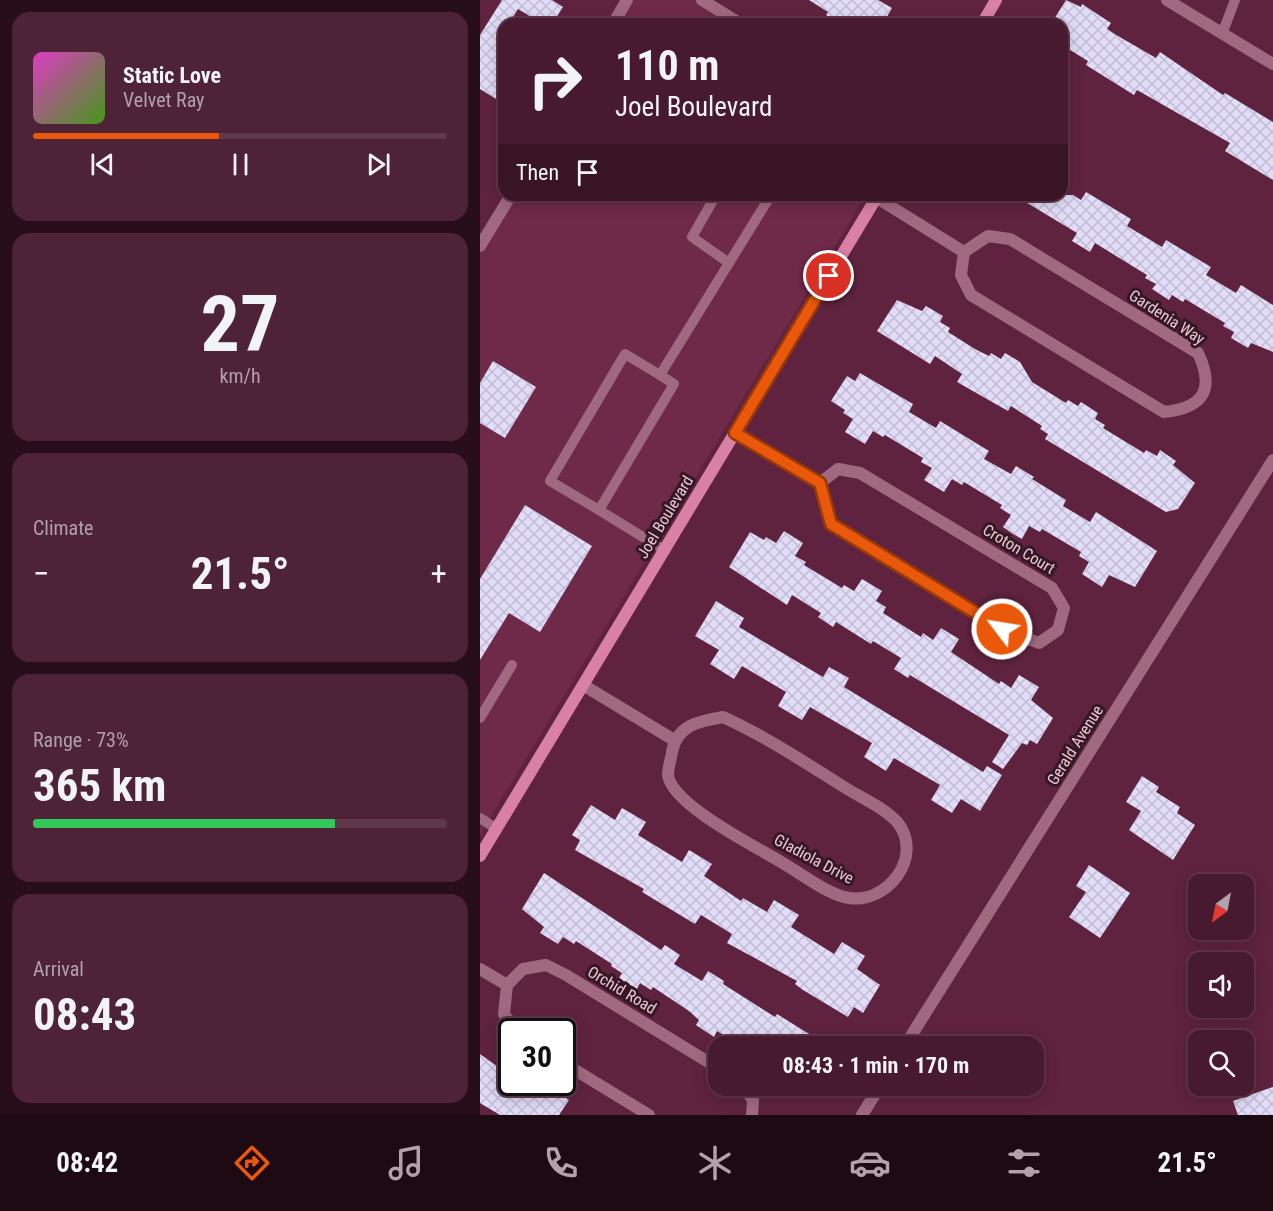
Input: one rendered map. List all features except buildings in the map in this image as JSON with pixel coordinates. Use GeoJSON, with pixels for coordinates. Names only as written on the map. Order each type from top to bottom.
{"type":"FeatureCollection","features":[{"type":"Feature","properties":{"kind":"main road"},"geometry":{"type":"LineString","coordinates":[[985,18],[996,0]]}},
{"type":"Feature","properties":{"kind":"main road","name":"Joel Boulevard"},"geometry":{"type":"LineString","coordinates":[[480,856],[875,201]]}},
{"type":"Feature","properties":{"kind":"street"},"geometry":{"type":"LineString","coordinates":[[616,18],[627,0]]}},
{"type":"Feature","properties":{"kind":"street"},"geometry":{"type":"LineString","coordinates":[[702,0],[731,18]]}},
{"type":"Feature","properties":{"kind":"street"},"geometry":{"type":"LineString","coordinates":[[1167,0],[1273,64]]}},
{"type":"Feature","properties":{"kind":"street"},"geometry":{"type":"LineString","coordinates":[[480,246],[507,201]]}},
{"type":"Feature","properties":{"kind":"street"},"geometry":{"type":"LineString","coordinates":[[886,201],[964,252]]}},
{"type":"Feature","properties":{"kind":"street","name":"Gardenia Way"},"geometry":{"type":"LineString","coordinates":[[988,236],[1010,239],[1198,353],[1207,374],[1203,395],[1186,410],[1164,412],[1131,393],[971,295],[961,275],[964,252],[988,236]]}},
{"type":"Feature","properties":{"kind":"street"},"geometry":{"type":"LineString","coordinates":[[735,433],[820,483]]}},
{"type":"Feature","properties":{"kind":"street","name":"Gerald Avenue"},"geometry":{"type":"LineString","coordinates":[[911,1036],[1273,460]]}},
{"type":"Feature","properties":{"kind":"street","name":"Croton Court"},"geometry":{"type":"LineString","coordinates":[[838,469],[860,473],[1052,588],[1064,608],[1058,630],[1039,643],[1002,629],[831,524],[820,483],[838,469]]}},
{"type":"Feature","properties":{"kind":"street"},"geometry":{"type":"LineString","coordinates":[[583,685],[674,740]]}},
{"type":"Feature","properties":{"kind":"street","name":"Gladiola Drive"},"geometry":{"type":"LineString","coordinates":[[723,717],[752,730],[878,807],[898,823],[906,845],[903,867],[890,886],[871,897],[848,898],[819,885],[682,800],[668,775],[674,740],[695,721],[723,717]]}},
{"type":"Feature","properties":{"kind":"street","name":"Orchid Road"},"geometry":{"type":"LineString","coordinates":[[507,985],[523,969],[546,965],[708,1062]]}},
{"type":"Feature","properties":{"kind":"street"},"geometry":{"type":"LineString","coordinates":[[480,969],[507,985],[504,1014],[507,1018]]}},
{"type":"Feature","properties":{"kind":"street"},"geometry":{"type":"LineString","coordinates":[[576,1071],[649,1115]]}},
{"type":"Feature","properties":{"kind":"street"},"geometry":{"type":"LineString","coordinates":[[750,1096],[753,1100],[752,1115]]}},
{"type":"Feature","properties":{"kind":"street"},"geometry":{"type":"LineString","coordinates":[[862,1115],[874,1096]]}},
{"type":"Feature","properties":{"kind":"lane"},"geometry":{"type":"LineString","coordinates":[[1222,34],[1235,0]]}},
{"type":"Feature","properties":{"kind":"lane"},"geometry":{"type":"LineString","coordinates":[[713,201],[692,237],[729,263]]}},
{"type":"Feature","properties":{"kind":"lane"},"geometry":{"type":"LineString","coordinates":[[660,375],[767,201]]}},
{"type":"Feature","properties":{"kind":"lane"},"geometry":{"type":"LineString","coordinates":[[599,510],[674,384],[625,354],[550,481],[664,550]]}},
{"type":"Feature","properties":{"kind":"lane"},"geometry":{"type":"LineString","coordinates":[[480,718],[512,665]]}},
{"type":"Feature","properties":{"kind":"lane"},"geometry":{"type":"LineString","coordinates":[[480,818],[497,829]]}},
{"type":"Feature","properties":{"kind":"shaded area"},"geometry":{"type":"Polygon","coordinates":[[[628,0],[697,0],[726,18],[617,18],[628,0]]]}},
{"type":"Feature","properties":{"kind":"shaded area"},"geometry":{"type":"Polygon","coordinates":[[[503,201],[862,201],[480,835],[480,239],[503,201]]]}},
{"type":"Feature","properties":{"kind":"route"},"geometry":{"type":"LineString","coordinates":[[829,276],[735,433],[820,483],[831,524],[1002,629]]}}]}
